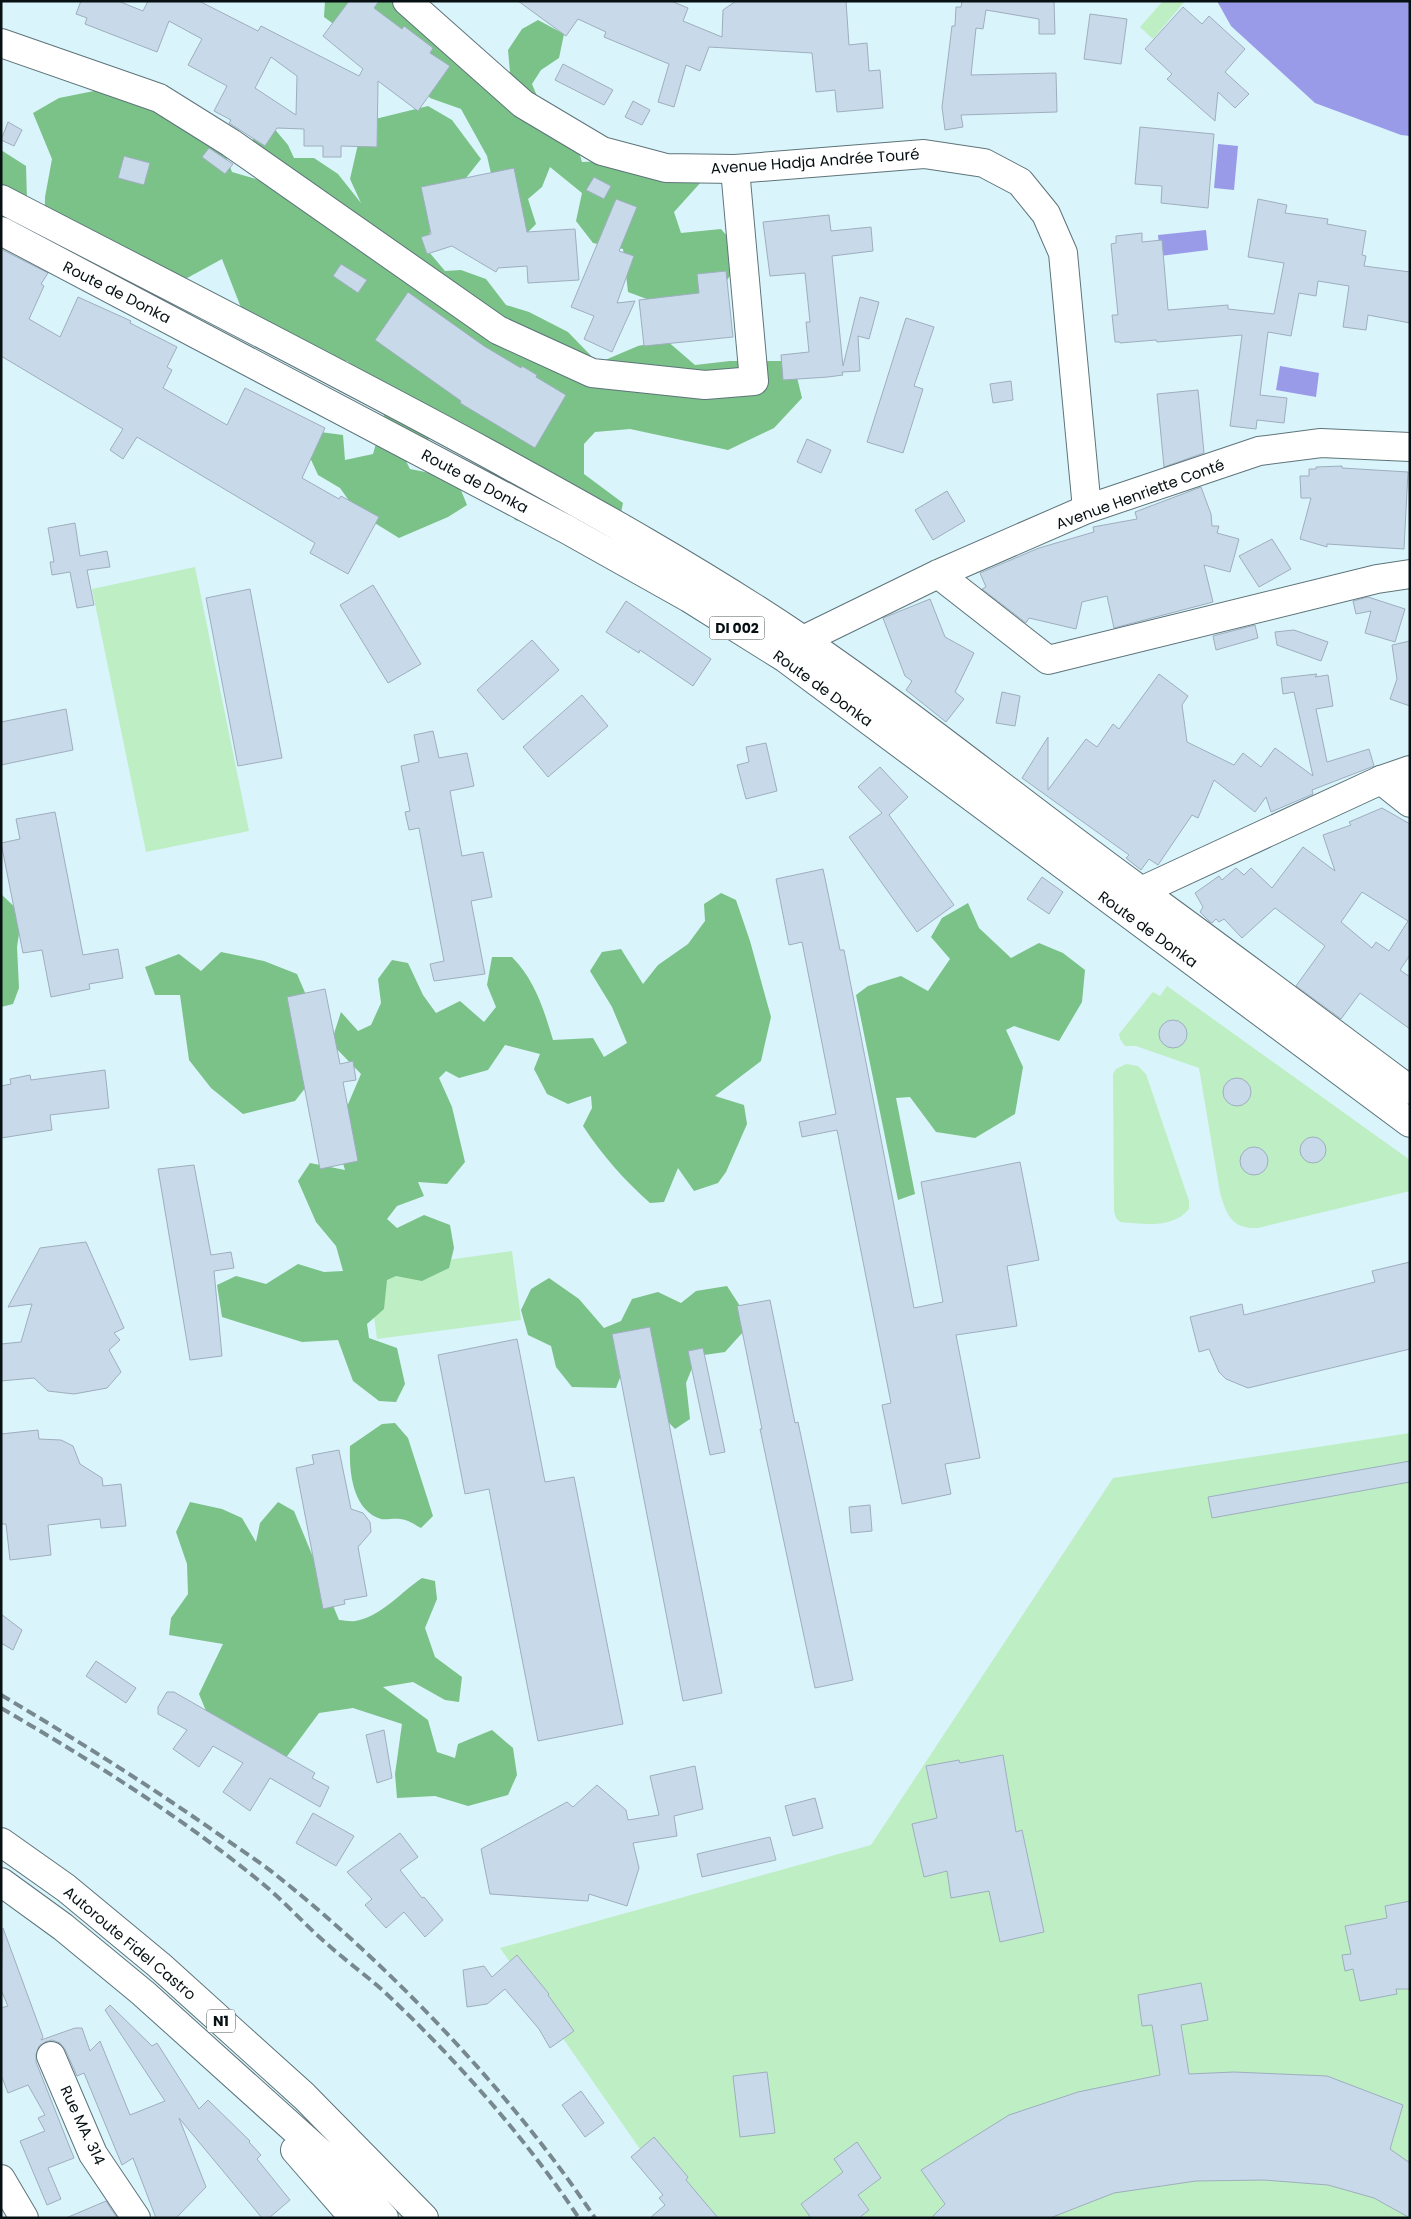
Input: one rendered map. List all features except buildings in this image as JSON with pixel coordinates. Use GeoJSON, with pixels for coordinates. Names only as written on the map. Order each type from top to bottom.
{"type":"FeatureCollection","features":[{"type":"Feature","properties":{"kind":"main road","name":"Avenue Hadja Andrée Touré"},"geometry":{"type":"LineString","coordinates":[[407,1],[523,104],[602,152],[666,168],[734,168],[924,154],[984,163],[1020,182],[1046,214],[1064,253],[1087,509]]}},
{"type":"Feature","properties":{"kind":"main road"},"geometry":{"type":"LineString","coordinates":[[1,43],[159,98],[231,143],[498,330],[592,373],[705,385],[754,381],[734,168]]}},
{"type":"Feature","properties":{"kind":"main road","name":"Route de Donka"},"geometry":{"type":"LineString","coordinates":[[1,199],[358,383],[561,493],[700,574],[802,640],[978,766],[1410,1090]]}},
{"type":"Feature","properties":{"kind":"main road","name":"Route de Donka"},"geometry":{"type":"LineString","coordinates":[[1,231],[557,524],[689,598],[785,658],[1113,904],[1410,1123]]}},
{"type":"Feature","properties":{"kind":"main road","name":"Avenue Henriette Conté"},"geometry":{"type":"LineString","coordinates":[[802,640],[938,574],[1087,509],[1259,451],[1321,443],[1410,447]]}},
{"type":"Feature","properties":{"kind":"main road"},"geometry":{"type":"LineString","coordinates":[[938,574],[1048,660],[1377,579],[1410,574]]}},
{"type":"Feature","properties":{"kind":"main road"},"geometry":{"type":"LineString","coordinates":[[1113,904],[1381,780],[1410,770]]}},
{"type":"Feature","properties":{"kind":"main road"},"geometry":{"type":"LineString","coordinates":[[1381,780],[1410,803]]}},
{"type":"Feature","properties":{"kind":"main road","name":"Autoroute Fidel Castro"},"geometry":{"type":"LineString","coordinates":[[1,1842],[66,1888],[159,1965],[304,2096],[424,2218]]}},
{"type":"Feature","properties":{"kind":"main road","name":"Autoroute Fidel Castro"},"geometry":{"type":"LineString","coordinates":[[1,1882],[63,1927],[143,1992],[344,2174],[384,2218]]}},
{"type":"Feature","properties":{"kind":"main road"},"geometry":{"type":"LineString","coordinates":[[143,1992],[196,2042],[354,2218]]}},
{"type":"Feature","properties":{"kind":"main road","name":"Rue MA. 314"},"geometry":{"type":"LineString","coordinates":[[51,2056],[93,2154],[136,2218]]}},
{"type":"Feature","properties":{"kind":"main road"},"geometry":{"type":"LineString","coordinates":[[1,2180],[24,2218]]}},
{"type":"Feature","properties":{"kind":"green space"},"geometry":{"type":"Polygon","coordinates":[[[325,1],[426,1],[460,29],[511,83],[508,50],[522,29],[538,20],[564,34],[559,58],[541,70],[532,84],[549,125],[579,152],[582,162],[660,159],[702,181],[674,212],[681,233],[721,229],[733,243],[735,269],[706,309],[676,310],[628,292],[623,249],[593,243],[576,221],[582,193],[550,167],[542,187],[528,199],[536,224],[521,239],[493,182],[487,156],[461,109],[430,98],[409,66],[343,31],[324,17],[325,1]]]}},
{"type":"Feature","properties":{"kind":"green space"},"geometry":{"type":"Polygon","coordinates":[[[1163,1],[1185,1],[1153,39],[1140,27],[1163,1]]]}},
{"type":"Feature","properties":{"kind":"green space"},"geometry":{"type":"Polygon","coordinates":[[[99,90],[159,107],[195,104],[224,123],[224,151],[232,172],[259,180],[252,133],[272,126],[288,145],[294,158],[314,158],[338,174],[361,203],[350,179],[363,122],[428,106],[452,120],[481,159],[439,212],[424,246],[445,271],[461,270],[486,279],[506,305],[529,312],[568,332],[598,363],[638,346],[666,340],[695,365],[730,361],[793,361],[802,398],[774,428],[728,450],[630,429],[595,432],[584,444],[584,474],[623,503],[619,523],[549,492],[543,528],[515,520],[485,463],[439,434],[402,453],[410,469],[456,478],[467,505],[448,517],[399,538],[357,512],[340,488],[318,475],[302,440],[305,430],[343,435],[345,460],[373,454],[377,440],[389,429],[370,379],[347,361],[302,361],[261,343],[240,305],[222,259],[167,289],[90,246],[44,251],[45,197],[52,159],[33,113],[59,98],[99,90]]]}},
{"type":"Feature","properties":{"kind":"green space"},"geometry":{"type":"Polygon","coordinates":[[[1,150],[26,166],[27,201],[1,206],[1,150]]]}},
{"type":"Feature","properties":{"kind":"green space"},"geometry":{"type":"Polygon","coordinates":[[[195,567],[249,831],[146,852],[92,589],[195,567]]]}},
{"type":"Feature","properties":{"kind":"green space"},"geometry":{"type":"Polygon","coordinates":[[[721,893],[736,900],[750,941],[771,1017],[761,1061],[715,1096],[744,1105],[747,1124],[726,1172],[718,1183],[694,1191],[678,1168],[664,1202],[650,1203],[614,1167],[583,1126],[592,1108],[591,1096],[568,1104],[547,1094],[534,1069],[540,1054],[505,1045],[488,1070],[459,1078],[446,1071],[439,1078],[452,1107],[465,1162],[447,1184],[418,1182],[424,1196],[397,1206],[387,1219],[397,1228],[424,1215],[450,1225],[454,1248],[449,1268],[422,1281],[396,1276],[387,1280],[384,1309],[367,1324],[369,1338],[397,1348],[405,1384],[396,1402],[379,1401],[353,1381],[338,1340],[302,1342],[222,1317],[217,1285],[236,1276],[266,1284],[298,1264],[324,1272],[343,1271],[336,1246],[316,1222],[298,1181],[310,1163],[345,1170],[336,1140],[340,1123],[361,1074],[331,1043],[341,1012],[358,1031],[371,1025],[381,1003],[378,979],[392,960],[408,963],[423,995],[436,1013],[460,1001],[484,1022],[496,1007],[487,985],[492,957],[512,957],[533,985],[553,1040],[593,1038],[604,1057],[627,1043],[612,1007],[590,971],[602,952],[621,949],[643,984],[658,965],[688,944],[705,921],[704,904],[721,893]]]}},
{"type":"Feature","properties":{"kind":"green space"},"geometry":{"type":"Polygon","coordinates":[[[1,894],[22,914],[17,947],[19,988],[13,1004],[1,1007],[1,894]]]}},
{"type":"Feature","properties":{"kind":"green space"},"geometry":{"type":"Polygon","coordinates":[[[968,903],[979,928],[1011,958],[1039,943],[1063,953],[1085,970],[1082,1002],[1059,1041],[1014,1026],[1006,1030],[1023,1067],[1015,1114],[975,1138],[936,1132],[910,1097],[896,1098],[915,1194],[898,1200],[856,995],[868,986],[901,976],[928,991],[950,959],[931,937],[942,918],[968,903]]]}},
{"type":"Feature","properties":{"kind":"green space"},"geometry":{"type":"Polygon","coordinates":[[[221,952],[264,961],[297,974],[315,1016],[317,1073],[295,1101],[243,1114],[211,1088],[189,1060],[180,995],[155,995],[145,967],[179,954],[201,971],[221,952]]]}},
{"type":"Feature","properties":{"kind":"green space"},"geometry":{"type":"Polygon","coordinates":[[[1167,986],[1410,1160],[1410,1191],[1258,1228],[1242,1226],[1232,1220],[1225,1208],[1220,1193],[1199,1068],[1136,1046],[1125,1046],[1120,1039],[1119,1034],[1152,993],[1160,996],[1167,986]]]}},
{"type":"Feature","properties":{"kind":"green space"},"geometry":{"type":"Polygon","coordinates":[[[1126,1064],[1138,1066],[1146,1074],[1189,1201],[1189,1209],[1175,1220],[1148,1224],[1120,1222],[1116,1218],[1114,1211],[1113,1074],[1116,1069],[1126,1064]]]}},
{"type":"Feature","properties":{"kind":"green space"},"geometry":{"type":"Polygon","coordinates":[[[512,1251],[521,1320],[377,1339],[368,1271],[512,1251]]]}},
{"type":"Feature","properties":{"kind":"green space"},"geometry":{"type":"Polygon","coordinates":[[[549,1278],[579,1299],[604,1328],[621,1321],[632,1299],[658,1292],[681,1303],[696,1291],[727,1286],[751,1323],[725,1352],[697,1356],[686,1383],[690,1419],[675,1429],[650,1403],[633,1344],[616,1388],[572,1387],[556,1367],[551,1346],[528,1335],[521,1310],[531,1289],[549,1278]]]}},
{"type":"Feature","properties":{"kind":"green space"},"geometry":{"type":"Polygon","coordinates":[[[395,1423],[408,1438],[433,1516],[421,1528],[405,1520],[381,1519],[371,1514],[358,1499],[354,1488],[350,1467],[350,1446],[382,1424],[395,1423]]]}},
{"type":"Feature","properties":{"kind":"green space"},"geometry":{"type":"Polygon","coordinates":[[[1410,1433],[1410,2218],[688,2218],[500,1948],[871,1845],[1113,1478],[1410,1433]]]}},
{"type":"Feature","properties":{"kind":"green space"},"geometry":{"type":"Polygon","coordinates":[[[190,1502],[222,1509],[242,1518],[256,1542],[260,1523],[278,1502],[294,1511],[339,1620],[353,1621],[364,1619],[382,1609],[422,1578],[435,1581],[437,1599],[425,1628],[435,1657],[462,1677],[459,1702],[445,1700],[413,1682],[383,1687],[428,1720],[437,1752],[455,1758],[458,1744],[492,1730],[513,1748],[517,1775],[508,1795],[468,1806],[435,1796],[397,1798],[395,1774],[402,1724],[353,1708],[319,1713],[285,1759],[213,1728],[199,1694],[223,1644],[169,1635],[171,1618],[188,1594],[187,1564],[176,1532],[190,1502]]]}},
{"type":"Feature","properties":{"kind":"water"},"geometry":{"type":"Polygon","coordinates":[[[1217,1],[1410,1],[1410,136],[1401,135],[1315,103],[1231,26],[1217,1]]]}},
{"type":"Feature","properties":{"kind":"water"},"geometry":{"type":"Polygon","coordinates":[[[1218,144],[1238,146],[1234,190],[1214,188],[1218,144]]]}},
{"type":"Feature","properties":{"kind":"water"},"geometry":{"type":"Polygon","coordinates":[[[1206,230],[1208,250],[1160,256],[1158,235],[1206,230]]]}},
{"type":"Feature","properties":{"kind":"water"},"geometry":{"type":"Polygon","coordinates":[[[1280,366],[1319,373],[1316,397],[1276,390],[1280,366]]]}},
{"type":"Feature","properties":{"kind":"railway"},"geometry":{"type":"LineString","coordinates":[[1,1695],[109,1761],[188,1813],[269,1869],[320,1911],[364,1950],[448,2035],[527,2125],[595,2218]]}},
{"type":"Feature","properties":{"kind":"railway"},"geometry":{"type":"LineString","coordinates":[[1,1708],[69,1748],[136,1791],[201,1836],[271,1891],[326,1943],[386,1993],[444,2051],[515,2132],[579,2218]]}}]}
